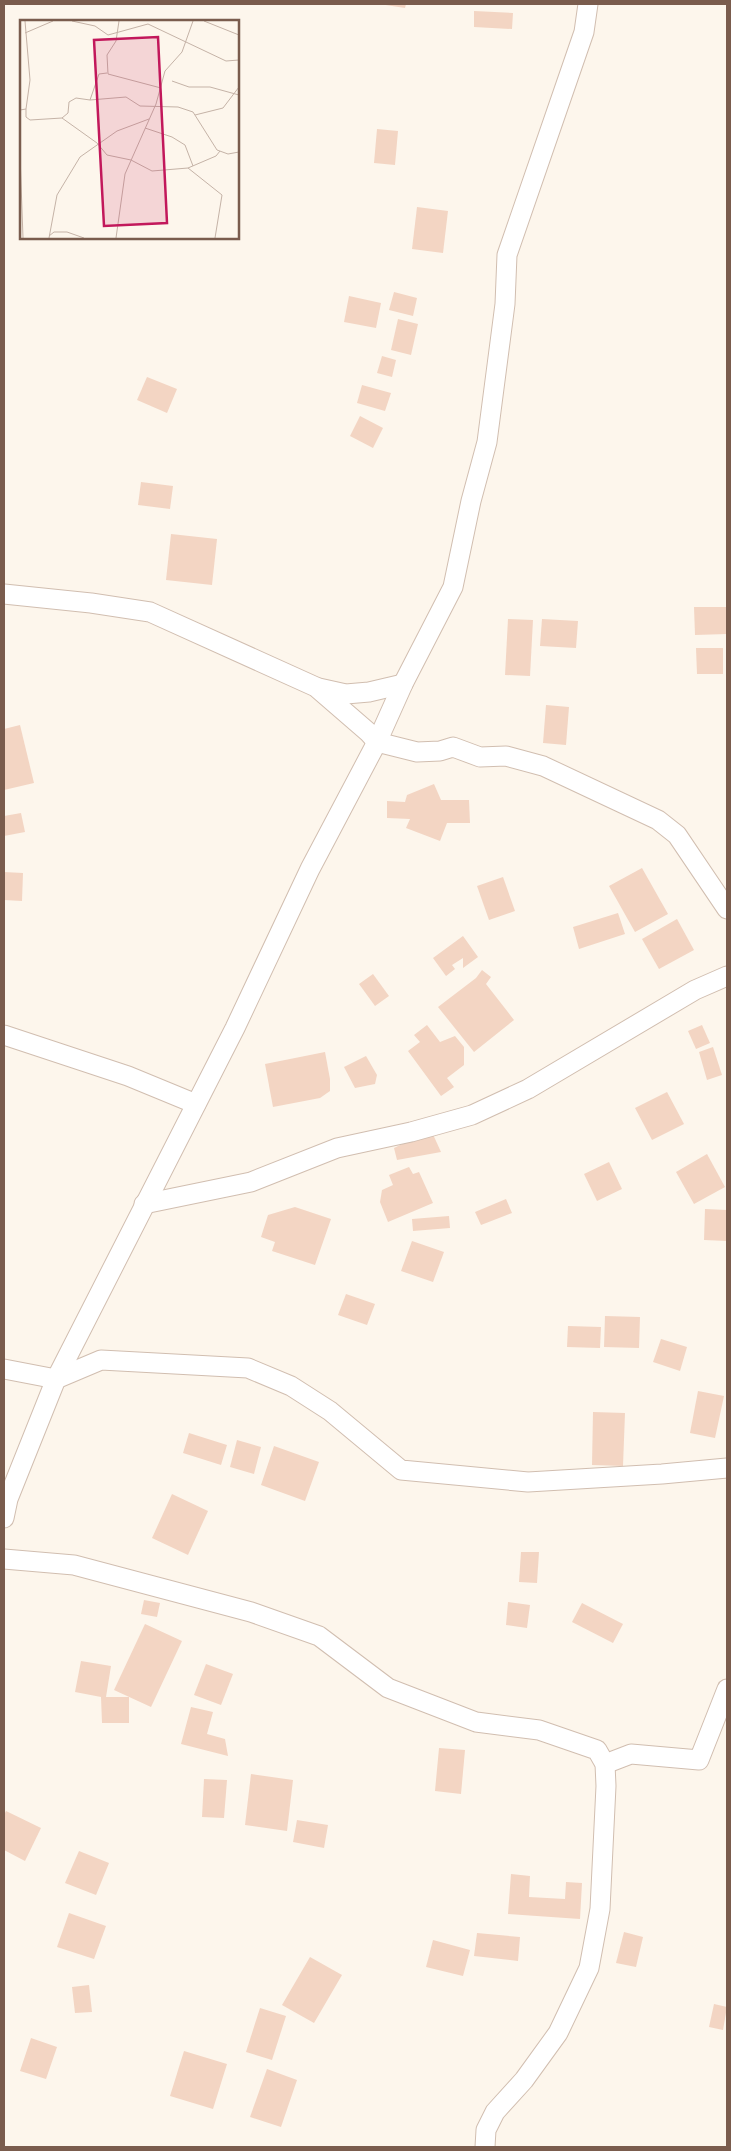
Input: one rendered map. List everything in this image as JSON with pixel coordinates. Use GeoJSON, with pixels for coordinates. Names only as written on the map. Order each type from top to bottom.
{"type":"FeatureCollection","features":[{"type":"Feature","properties":{"kind":"street"},"geometry":{"type":"LineString","coordinates":[[4,1518],[8,1499],[56,1379],[81,1333],[144,1204],[240,1020],[310,869],[377,742],[403,684],[453,587],[471,501],[487,442],[505,304],[507,255],[584,32],[588,4]]}},
{"type":"Feature","properties":{"kind":"street"},"geometry":{"type":"LineString","coordinates":[[4,594],[91,603],[150,612],[316,688],[346,694],[369,692],[403,684]]}},
{"type":"Feature","properties":{"kind":"street"},"geometry":{"type":"LineString","coordinates":[[316,688],[368,732],[377,742],[416,752],[440,751],[453,747],[480,757],[506,756],[543,766],[658,820],[677,835],[727,909]]}},
{"type":"Feature","properties":{"kind":"street"},"geometry":{"type":"LineString","coordinates":[[144,1204],[251,1182],[337,1148],[411,1132],[472,1115],[528,1089],[695,990],[727,976]]}},
{"type":"Feature","properties":{"kind":"street"},"geometry":{"type":"LineString","coordinates":[[4,1035],[128,1076],[196,1104]]}},
{"type":"Feature","properties":{"kind":"street"},"geometry":{"type":"LineString","coordinates":[[4,1369],[56,1379],[101,1360],[248,1368],[291,1386],[330,1411],[401,1470],[528,1482],[727,1468]]}},
{"type":"Feature","properties":{"kind":"street"},"geometry":{"type":"LineString","coordinates":[[4,1559],[74,1565],[251,1612],[319,1636],[388,1688],[476,1722],[539,1730],[597,1750],[605,1764],[606,1786],[600,1909],[589,1968],[558,2033],[524,2080],[495,2112],[486,2130],[485,2147]]}},
{"type":"Feature","properties":{"kind":"street"},"geometry":{"type":"LineString","coordinates":[[605,1764],[631,1754],[699,1760],[727,1689]]}},
{"type":"Feature","properties":{"kind":"building"},"geometry":{"type":"Polygon","coordinates":[[[379,4],[406,4],[405,8],[379,4]]]}},
{"type":"Feature","properties":{"kind":"building"},"geometry":{"type":"Polygon","coordinates":[[[474,11],[513,13],[512,29],[474,27],[474,11]]]}},
{"type":"Feature","properties":{"kind":"building"},"geometry":{"type":"Polygon","coordinates":[[[377,129],[398,131],[395,165],[374,163],[377,129]]]}},
{"type":"Feature","properties":{"kind":"building"},"geometry":{"type":"Polygon","coordinates":[[[417,207],[448,211],[443,253],[412,249],[417,207]]]}},
{"type":"Feature","properties":{"kind":"building"},"geometry":{"type":"Polygon","coordinates":[[[394,292],[417,298],[413,316],[389,310],[394,292]]]}},
{"type":"Feature","properties":{"kind":"building"},"geometry":{"type":"Polygon","coordinates":[[[349,296],[381,303],[376,328],[344,322],[349,296]]]}},
{"type":"Feature","properties":{"kind":"building"},"geometry":{"type":"Polygon","coordinates":[[[398,319],[418,324],[411,355],[391,350],[398,319]]]}},
{"type":"Feature","properties":{"kind":"building"},"geometry":{"type":"Polygon","coordinates":[[[382,356],[396,360],[392,377],[377,373],[382,356]]]}},
{"type":"Feature","properties":{"kind":"building"},"geometry":{"type":"Polygon","coordinates":[[[147,377],[177,389],[167,413],[137,400],[147,377]]]}},
{"type":"Feature","properties":{"kind":"building"},"geometry":{"type":"Polygon","coordinates":[[[362,385],[391,393],[385,411],[357,403],[362,385]]]}},
{"type":"Feature","properties":{"kind":"building"},"geometry":{"type":"Polygon","coordinates":[[[360,416],[383,428],[373,448],[350,436],[360,416]]]}},
{"type":"Feature","properties":{"kind":"building"},"geometry":{"type":"Polygon","coordinates":[[[141,482],[173,486],[170,509],[138,505],[141,482]]]}},
{"type":"Feature","properties":{"kind":"building"},"geometry":{"type":"Polygon","coordinates":[[[171,534],[217,539],[212,585],[166,580],[171,534]]]}},
{"type":"Feature","properties":{"kind":"building"},"geometry":{"type":"Polygon","coordinates":[[[694,607],[727,607],[727,634],[695,635],[694,607]]]}},
{"type":"Feature","properties":{"kind":"building"},"geometry":{"type":"Polygon","coordinates":[[[508,619],[533,620],[530,676],[505,675],[508,619]]]}},
{"type":"Feature","properties":{"kind":"building"},"geometry":{"type":"Polygon","coordinates":[[[542,619],[578,621],[576,648],[540,646],[542,619]]]}},
{"type":"Feature","properties":{"kind":"building"},"geometry":{"type":"Polygon","coordinates":[[[696,648],[723,648],[723,674],[697,674],[696,648]]]}},
{"type":"Feature","properties":{"kind":"building"},"geometry":{"type":"Polygon","coordinates":[[[546,705],[569,707],[566,745],[543,743],[546,705]]]}},
{"type":"Feature","properties":{"kind":"building"},"geometry":{"type":"Polygon","coordinates":[[[20,725],[34,783],[4,790],[4,729],[20,725]]]}},
{"type":"Feature","properties":{"kind":"building"},"geometry":{"type":"Polygon","coordinates":[[[434,784],[441,800],[469,800],[470,823],[447,823],[440,841],[406,828],[410,819],[387,818],[387,801],[405,802],[407,795],[434,784]]]}},
{"type":"Feature","properties":{"kind":"building"},"geometry":{"type":"Polygon","coordinates":[[[21,813],[25,832],[4,836],[4,816],[21,813]]]}},
{"type":"Feature","properties":{"kind":"building"},"geometry":{"type":"Polygon","coordinates":[[[642,868],[668,914],[635,932],[609,886],[642,868]]]}},
{"type":"Feature","properties":{"kind":"building"},"geometry":{"type":"Polygon","coordinates":[[[4,872],[23,873],[22,901],[4,900],[4,872]]]}},
{"type":"Feature","properties":{"kind":"building"},"geometry":{"type":"Polygon","coordinates":[[[503,877],[515,911],[489,920],[477,886],[503,877]]]}},
{"type":"Feature","properties":{"kind":"building"},"geometry":{"type":"Polygon","coordinates":[[[618,913],[625,934],[579,949],[573,927],[618,913]]]}},
{"type":"Feature","properties":{"kind":"building"},"geometry":{"type":"Polygon","coordinates":[[[677,919],[694,950],[659,969],[642,939],[677,919]]]}},
{"type":"Feature","properties":{"kind":"building"},"geometry":{"type":"Polygon","coordinates":[[[463,936],[478,957],[463,968],[463,958],[452,965],[455,969],[446,976],[433,958],[463,936]]]}},
{"type":"Feature","properties":{"kind":"building"},"geometry":{"type":"Polygon","coordinates":[[[482,970],[491,977],[486,984],[514,1020],[474,1052],[438,1007],[476,978],[482,970]]]}},
{"type":"Feature","properties":{"kind":"building"},"geometry":{"type":"Polygon","coordinates":[[[373,974],[389,996],[375,1006],[359,984],[373,974]]]}},
{"type":"Feature","properties":{"kind":"building"},"geometry":{"type":"Polygon","coordinates":[[[427,1025],[440,1042],[455,1036],[464,1047],[464,1065],[447,1078],[454,1087],[441,1096],[408,1051],[420,1042],[414,1035],[427,1025]]]}},
{"type":"Feature","properties":{"kind":"building"},"geometry":{"type":"Polygon","coordinates":[[[702,1025],[710,1043],[696,1049],[688,1031],[702,1025]]]}},
{"type":"Feature","properties":{"kind":"building"},"geometry":{"type":"Polygon","coordinates":[[[713,1047],[722,1075],[707,1080],[699,1052],[713,1047]]]}},
{"type":"Feature","properties":{"kind":"building"},"geometry":{"type":"Polygon","coordinates":[[[325,1052],[330,1079],[330,1091],[320,1098],[273,1107],[265,1064],[325,1052]]]}},
{"type":"Feature","properties":{"kind":"building"},"geometry":{"type":"Polygon","coordinates":[[[366,1056],[377,1075],[375,1084],[355,1088],[344,1067],[366,1056]]]}},
{"type":"Feature","properties":{"kind":"building"},"geometry":{"type":"Polygon","coordinates":[[[667,1092],[684,1124],[652,1140],[635,1108],[667,1092]]]}},
{"type":"Feature","properties":{"kind":"building"},"geometry":{"type":"Polygon","coordinates":[[[431,1130],[441,1152],[397,1160],[394,1148],[431,1130]]]}},
{"type":"Feature","properties":{"kind":"building"},"geometry":{"type":"Polygon","coordinates":[[[707,1154],[725,1187],[694,1204],[676,1172],[707,1154]]]}},
{"type":"Feature","properties":{"kind":"building"},"geometry":{"type":"Polygon","coordinates":[[[609,1162],[622,1189],[597,1201],[584,1174],[609,1162]]]}},
{"type":"Feature","properties":{"kind":"building"},"geometry":{"type":"Polygon","coordinates":[[[409,1167],[413,1174],[419,1172],[433,1203],[388,1222],[380,1202],[382,1190],[393,1185],[389,1175],[409,1167]]]}},
{"type":"Feature","properties":{"kind":"building"},"geometry":{"type":"Polygon","coordinates":[[[506,1199],[512,1213],[481,1225],[475,1212],[506,1199]]]}},
{"type":"Feature","properties":{"kind":"building"},"geometry":{"type":"Polygon","coordinates":[[[295,1207],[331,1219],[315,1265],[272,1251],[275,1242],[261,1237],[268,1215],[295,1207]]]}},
{"type":"Feature","properties":{"kind":"building"},"geometry":{"type":"Polygon","coordinates":[[[705,1209],[727,1210],[727,1241],[704,1240],[705,1209]]]}},
{"type":"Feature","properties":{"kind":"building"},"geometry":{"type":"Polygon","coordinates":[[[449,1216],[450,1228],[413,1231],[412,1219],[449,1216]]]}},
{"type":"Feature","properties":{"kind":"building"},"geometry":{"type":"Polygon","coordinates":[[[412,1241],[444,1252],[433,1282],[401,1271],[412,1241]]]}},
{"type":"Feature","properties":{"kind":"building"},"geometry":{"type":"Polygon","coordinates":[[[346,1294],[375,1304],[367,1325],[338,1315],[346,1294]]]}},
{"type":"Feature","properties":{"kind":"building"},"geometry":{"type":"Polygon","coordinates":[[[605,1316],[640,1317],[639,1348],[604,1347],[605,1316]]]}},
{"type":"Feature","properties":{"kind":"building"},"geometry":{"type":"Polygon","coordinates":[[[568,1326],[601,1327],[600,1348],[567,1347],[568,1326]]]}},
{"type":"Feature","properties":{"kind":"building"},"geometry":{"type":"Polygon","coordinates":[[[661,1339],[687,1347],[680,1371],[653,1362],[661,1339]]]}},
{"type":"Feature","properties":{"kind":"building"},"geometry":{"type":"Polygon","coordinates":[[[698,1391],[724,1396],[715,1438],[690,1433],[698,1391]]]}},
{"type":"Feature","properties":{"kind":"building"},"geometry":{"type":"Polygon","coordinates":[[[593,1412],[625,1413],[623,1466],[592,1465],[593,1412]]]}},
{"type":"Feature","properties":{"kind":"building"},"geometry":{"type":"Polygon","coordinates":[[[189,1433],[227,1445],[221,1465],[183,1453],[189,1433]]]}},
{"type":"Feature","properties":{"kind":"building"},"geometry":{"type":"Polygon","coordinates":[[[237,1440],[261,1447],[254,1474],[230,1467],[237,1440]]]}},
{"type":"Feature","properties":{"kind":"building"},"geometry":{"type":"Polygon","coordinates":[[[274,1446],[319,1462],[305,1501],[261,1485],[274,1446]]]}},
{"type":"Feature","properties":{"kind":"building"},"geometry":{"type":"Polygon","coordinates":[[[172,1494],[208,1511],[188,1555],[152,1538],[172,1494]]]}},
{"type":"Feature","properties":{"kind":"building"},"geometry":{"type":"Polygon","coordinates":[[[521,1552],[539,1552],[537,1583],[519,1582],[521,1552]]]}},
{"type":"Feature","properties":{"kind":"building"},"geometry":{"type":"Polygon","coordinates":[[[144,1600],[160,1603],[157,1617],[141,1614],[144,1600]]]}},
{"type":"Feature","properties":{"kind":"building"},"geometry":{"type":"Polygon","coordinates":[[[508,1602],[530,1605],[527,1628],[506,1625],[508,1602]]]}},
{"type":"Feature","properties":{"kind":"building"},"geometry":{"type":"Polygon","coordinates":[[[582,1603],[623,1624],[613,1643],[572,1622],[582,1603]]]}},
{"type":"Feature","properties":{"kind":"building"},"geometry":{"type":"Polygon","coordinates":[[[145,1624],[182,1641],[151,1707],[114,1690],[145,1624]]]}},
{"type":"Feature","properties":{"kind":"building"},"geometry":{"type":"Polygon","coordinates":[[[81,1661],[111,1666],[106,1697],[129,1697],[129,1723],[102,1723],[101,1697],[75,1692],[81,1661]]]}},
{"type":"Feature","properties":{"kind":"building"},"geometry":{"type":"Polygon","coordinates":[[[206,1664],[233,1674],[221,1705],[194,1695],[206,1664]]]}},
{"type":"Feature","properties":{"kind":"building"},"geometry":{"type":"Polygon","coordinates":[[[191,1707],[213,1712],[207,1734],[225,1739],[228,1756],[181,1744],[191,1707]]]}},
{"type":"Feature","properties":{"kind":"building"},"geometry":{"type":"Polygon","coordinates":[[[439,1748],[465,1750],[461,1794],[435,1791],[439,1748]]]}},
{"type":"Feature","properties":{"kind":"building"},"geometry":{"type":"Polygon","coordinates":[[[251,1774],[293,1780],[287,1831],[245,1825],[251,1774]]]}},
{"type":"Feature","properties":{"kind":"building"},"geometry":{"type":"Polygon","coordinates":[[[204,1779],[227,1780],[224,1818],[202,1817],[204,1779]]]}},
{"type":"Feature","properties":{"kind":"building"},"geometry":{"type":"Polygon","coordinates":[[[6,1811],[41,1828],[25,1861],[4,1850],[4,1815],[6,1811]]]}},
{"type":"Feature","properties":{"kind":"building"},"geometry":{"type":"Polygon","coordinates":[[[297,1820],[328,1825],[324,1848],[293,1842],[297,1820]]]}},
{"type":"Feature","properties":{"kind":"building"},"geometry":{"type":"Polygon","coordinates":[[[79,1851],[109,1863],[96,1895],[65,1883],[79,1851]]]}},
{"type":"Feature","properties":{"kind":"building"},"geometry":{"type":"Polygon","coordinates":[[[511,1874],[530,1876],[529,1897],[565,1899],[566,1882],[582,1883],[580,1919],[508,1914],[511,1874]]]}},
{"type":"Feature","properties":{"kind":"building"},"geometry":{"type":"Polygon","coordinates":[[[69,1913],[106,1926],[94,1959],[57,1947],[69,1913]]]}},
{"type":"Feature","properties":{"kind":"building"},"geometry":{"type":"Polygon","coordinates":[[[624,1932],[643,1937],[636,1967],[616,1963],[624,1932]]]}},
{"type":"Feature","properties":{"kind":"building"},"geometry":{"type":"Polygon","coordinates":[[[477,1933],[520,1937],[518,1961],[474,1956],[477,1933]]]}},
{"type":"Feature","properties":{"kind":"building"},"geometry":{"type":"Polygon","coordinates":[[[433,1940],[470,1950],[463,1976],[426,1967],[433,1940]]]}},
{"type":"Feature","properties":{"kind":"building"},"geometry":{"type":"Polygon","coordinates":[[[310,1957],[342,1975],[314,2023],[282,2005],[310,1957]]]}},
{"type":"Feature","properties":{"kind":"building"},"geometry":{"type":"Polygon","coordinates":[[[89,1985],[92,2012],[75,2013],[72,1987],[89,1985]]]}},
{"type":"Feature","properties":{"kind":"building"},"geometry":{"type":"Polygon","coordinates":[[[714,2004],[727,2007],[723,2030],[709,2027],[714,2004]]]}},
{"type":"Feature","properties":{"kind":"building"},"geometry":{"type":"Polygon","coordinates":[[[260,2008],[286,2016],[272,2060],[246,2052],[260,2008]]]}},
{"type":"Feature","properties":{"kind":"building"},"geometry":{"type":"Polygon","coordinates":[[[31,2038],[57,2047],[46,2079],[20,2071],[31,2038]]]}},
{"type":"Feature","properties":{"kind":"building"},"geometry":{"type":"Polygon","coordinates":[[[184,2051],[227,2064],[213,2109],[170,2096],[184,2051]]]}},
{"type":"Feature","properties":{"kind":"building"},"geometry":{"type":"Polygon","coordinates":[[[267,2069],[297,2080],[281,2127],[250,2117],[267,2069]]]}}]}
